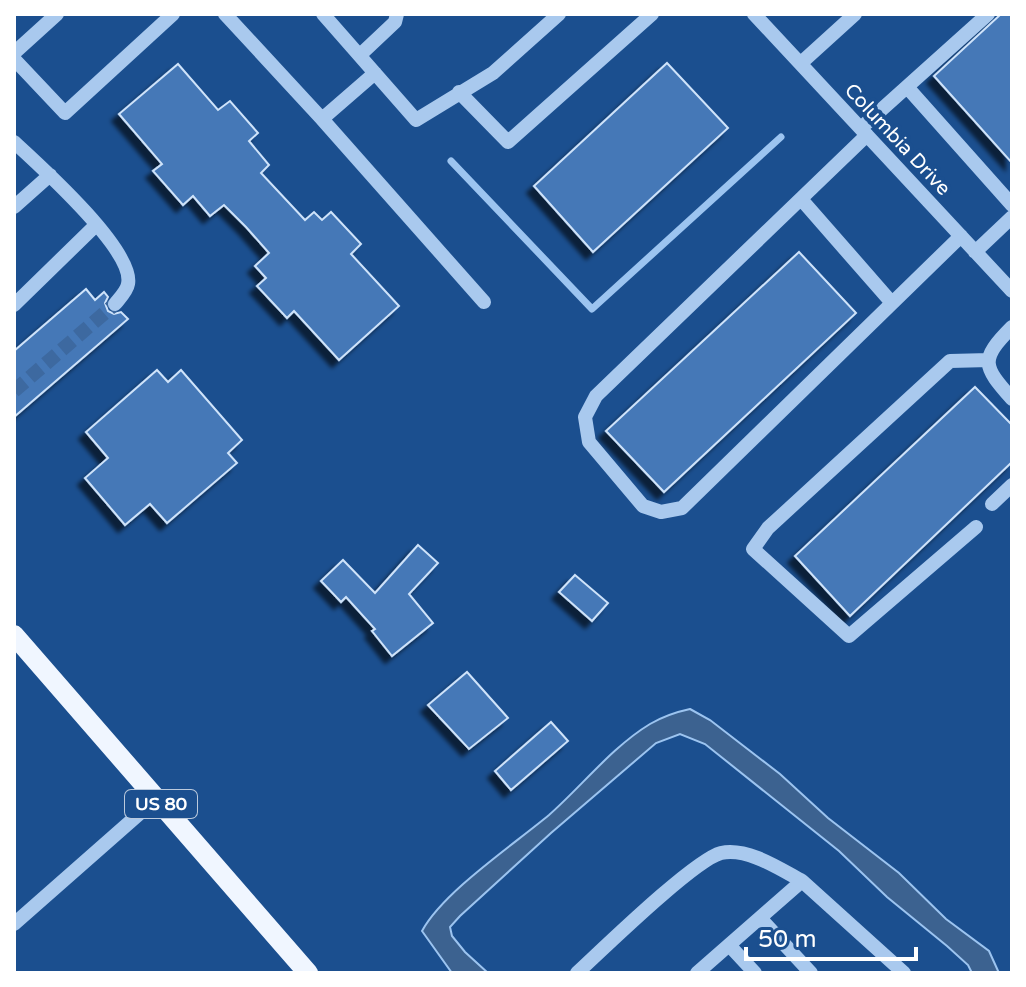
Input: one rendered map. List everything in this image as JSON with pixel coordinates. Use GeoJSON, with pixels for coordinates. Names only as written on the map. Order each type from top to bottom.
{"type":"FeatureCollection","features":[{"type":"Feature","properties":{"kind":"main road","name":"US 80"},"geometry":{"type":"LineString","coordinates":[[14,635],[308,973]]}},
{"type":"Feature","properties":{"kind":"street"},"geometry":{"type":"LineString","coordinates":[[14,53],[57,14]]}},
{"type":"Feature","properties":{"kind":"street"},"geometry":{"type":"LineString","coordinates":[[14,59],[65,113],[173,14]]}},
{"type":"Feature","properties":{"kind":"street"},"geometry":{"type":"LineString","coordinates":[[225,14],[484,302]]}},
{"type":"Feature","properties":{"kind":"street"},"geometry":{"type":"LineString","coordinates":[[323,14],[416,120],[493,73],[559,14]]}},
{"type":"Feature","properties":{"kind":"street"},"geometry":{"type":"LineString","coordinates":[[459,92],[508,142],[652,14]]}},
{"type":"Feature","properties":{"kind":"street","name":"Columbia Drive"},"geometry":{"type":"LineString","coordinates":[[754,14],[975,252],[1009,282]]}},
{"type":"Feature","properties":{"kind":"street"},"geometry":{"type":"LineString","coordinates":[[961,236],[682,508],[661,512],[643,506],[589,442],[585,417],[596,396],[801,199],[907,87],[988,14]]}},
{"type":"Feature","properties":{"kind":"street"},"geometry":{"type":"LineString","coordinates":[[801,63],[847,16]]}},
{"type":"Feature","properties":{"kind":"street"},"geometry":{"type":"LineString","coordinates":[[360,55],[398,17]]}},
{"type":"Feature","properties":{"kind":"street"},"geometry":{"type":"LineString","coordinates":[[322,119],[375,73]]}},
{"type":"Feature","properties":{"kind":"street"},"geometry":{"type":"LineString","coordinates":[[907,87],[1012,205]]}},
{"type":"Feature","properties":{"kind":"street"},"geometry":{"type":"LineString","coordinates":[[14,142],[50,175],[119,253],[128,274],[128,287],[115,304]]}},
{"type":"Feature","properties":{"kind":"street"},"geometry":{"type":"LineString","coordinates":[[14,207],[50,175]]}},
{"type":"Feature","properties":{"kind":"street"},"geometry":{"type":"LineString","coordinates":[[801,199],[892,303]]}},
{"type":"Feature","properties":{"kind":"street"},"geometry":{"type":"LineString","coordinates":[[975,252],[1012,217]]}},
{"type":"Feature","properties":{"kind":"street"},"geometry":{"type":"LineString","coordinates":[[14,305],[96,225]]}},
{"type":"Feature","properties":{"kind":"street"},"geometry":{"type":"LineString","coordinates":[[1012,327],[993,346],[989,360],[990,374],[1012,399]]}},
{"type":"Feature","properties":{"kind":"street"},"geometry":{"type":"LineString","coordinates":[[976,527],[849,636],[753,549],[768,528],[950,361],[989,360]]}},
{"type":"Feature","properties":{"kind":"street"},"geometry":{"type":"LineString","coordinates":[[992,504],[1012,485]]}},
{"type":"Feature","properties":{"kind":"street"},"geometry":{"type":"LineString","coordinates":[[14,924],[156,799]]}},
{"type":"Feature","properties":{"kind":"street"},"geometry":{"type":"LineString","coordinates":[[581,972],[691,870],[721,853],[756,856],[802,881],[904,973]]}},
{"type":"Feature","properties":{"kind":"street"},"geometry":{"type":"LineString","coordinates":[[697,973],[802,881]]}},
{"type":"Feature","properties":{"kind":"street"},"geometry":{"type":"LineString","coordinates":[[760,918],[811,973]]}},
{"type":"Feature","properties":{"kind":"street"},"geometry":{"type":"LineString","coordinates":[[729,945],[755,973]]}},
{"type":"Feature","properties":{"kind":"water"},"geometry":{"type":"Polygon","coordinates":[[[690,709],[710,720],[780,774],[828,818],[899,873],[946,919],[989,951],[999,973],[972,973],[968,965],[887,897],[839,851],[705,744],[680,734],[656,743],[460,916],[450,927],[452,936],[488,973],[452,973],[422,931],[432,916],[462,885],[549,815],[636,733],[659,719],[690,709]]]}},
{"type":"Feature","properties":{"kind":"building"},"geometry":{"type":"Polygon","coordinates":[[[1001,14],[1012,14],[1012,163],[934,76],[1001,14]]]}},
{"type":"Feature","properties":{"kind":"building"},"geometry":{"type":"Polygon","coordinates":[[[667,63],[728,128],[593,252],[534,186],[667,63]]]}},
{"type":"Feature","properties":{"kind":"building"},"geometry":{"type":"Polygon","coordinates":[[[178,64],[218,110],[230,101],[258,133],[249,141],[269,165],[261,173],[305,220],[314,212],[322,220],[331,212],[361,244],[351,254],[399,306],[339,360],[294,311],[287,318],[257,286],[266,278],[255,266],[269,253],[246,227],[224,205],[210,216],[193,196],[183,205],[153,171],[162,164],[119,114],[178,64]]]}},
{"type":"Feature","properties":{"kind":"building"},"geometry":{"type":"Polygon","coordinates":[[[799,252],[856,313],[664,492],[606,431],[799,252]]]}},
{"type":"Feature","properties":{"kind":"building"},"geometry":{"type":"Polygon","coordinates":[[[86,289],[95,300],[104,292],[108,297],[105,303],[108,311],[114,314],[121,312],[128,319],[14,417],[14,351],[86,289]]]}},
{"type":"Feature","properties":{"kind":"building"},"geometry":{"type":"Polygon","coordinates":[[[157,370],[168,382],[181,370],[242,440],[228,453],[237,463],[167,523],[150,504],[125,525],[85,478],[108,458],[86,432],[157,370]]]}},
{"type":"Feature","properties":{"kind":"building"},"geometry":{"type":"Polygon","coordinates":[[[975,387],[1012,425],[1012,462],[850,616],[795,556],[975,387]]]}},
{"type":"Feature","properties":{"kind":"building"},"geometry":{"type":"Polygon","coordinates":[[[418,545],[438,563],[409,594],[433,623],[392,656],[372,631],[375,629],[346,597],[341,602],[321,581],[343,560],[375,593],[418,545]]]}},
{"type":"Feature","properties":{"kind":"building"},"geometry":{"type":"Polygon","coordinates":[[[575,575],[608,603],[592,621],[559,592],[575,575]]]}},
{"type":"Feature","properties":{"kind":"building"},"geometry":{"type":"Polygon","coordinates":[[[467,672],[508,718],[469,749],[428,705],[467,672]]]}},
{"type":"Feature","properties":{"kind":"building"},"geometry":{"type":"Polygon","coordinates":[[[551,722],[568,741],[511,790],[495,771],[551,722]]]}},
{"type":"Feature","properties":{"kind":"waterway"},"geometry":{"type":"LineString","coordinates":[[451,161],[592,309],[781,137]]}},
{"type":"Feature","properties":{"kind":"tunnel"},"geometry":{"type":"LineString","coordinates":[[14,391],[115,304]]}}]}
